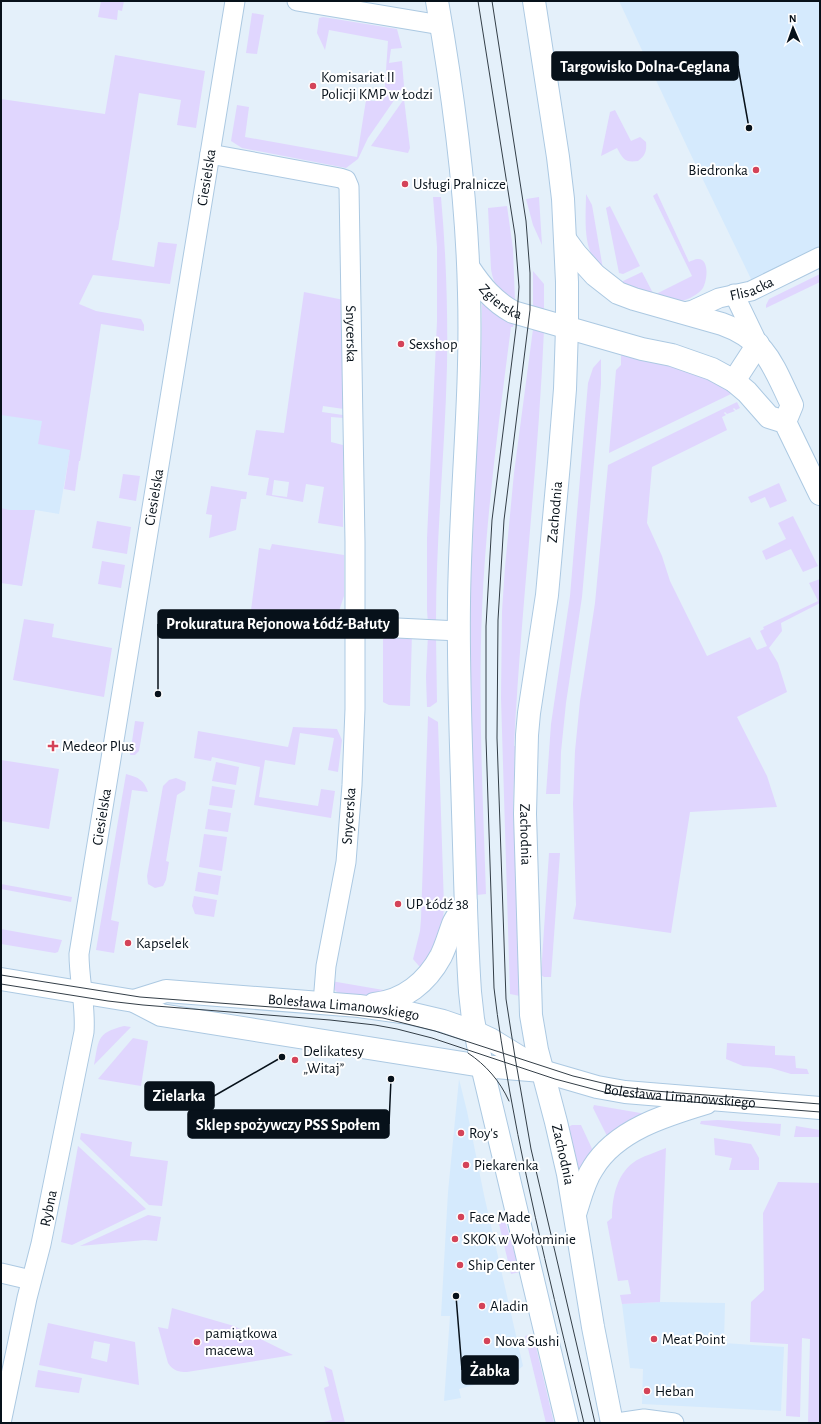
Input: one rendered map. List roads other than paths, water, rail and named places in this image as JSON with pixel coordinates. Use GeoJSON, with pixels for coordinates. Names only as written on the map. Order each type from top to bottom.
{"type":"FeatureCollection","features":[{"type":"Feature","properties":{"kind":"main road","name":"Zgierska"},"geometry":{"type":"LineString","coordinates":[[437,1],[462,175],[468,268],[485,290],[513,312],[642,349],[672,355],[712,369],[734,382],[752,397],[765,415],[785,422]]}},
{"type":"Feature","properties":{"kind":"main road"},"geometry":{"type":"LineString","coordinates":[[534,1],[558,157],[565,239],[586,267],[613,290],[634,299],[735,329],[748,336],[758,344],[773,367],[792,405],[785,422],[820,494]]}},
{"type":"Feature","properties":{"kind":"main road","name":"Zachodnia"},"geometry":{"type":"LineString","coordinates":[[565,239],[567,328],[562,426],[547,595],[529,712],[527,742],[526,821],[531,1015],[533,1032],[542,1071],[559,1132],[575,1214],[593,1327],[612,1423]]}},
{"type":"Feature","properties":{"kind":"main road"},"geometry":{"type":"LineString","coordinates":[[468,268],[469,362],[462,516],[459,631],[460,718],[470,992],[482,1066],[567,1423]]}},
{"type":"Feature","properties":{"kind":"main road"},"geometry":{"type":"LineString","coordinates":[[734,382],[758,344]]}},
{"type":"Feature","properties":{"kind":"main road"},"geometry":{"type":"LineString","coordinates":[[359,1006],[396,1000],[417,986],[425,978],[441,956],[454,923],[466,903]]}},
{"type":"Feature","properties":{"kind":"main road","name":"Bolesława Limanowskiego"},"geometry":{"type":"LineString","coordinates":[[1,979],[134,1001],[161,1015],[482,1066],[542,1071],[597,1087],[625,1092],[820,1108]]}},
{"type":"Feature","properties":{"kind":"main road","name":"Bolesława Limanowskiego"},"geometry":{"type":"LineString","coordinates":[[134,1001],[166,991],[384,1009],[435,1019],[476,1032],[542,1071]]}},
{"type":"Feature","properties":{"kind":"main road"},"geometry":{"type":"LineString","coordinates":[[575,1214],[592,1168],[609,1148],[625,1136],[657,1120],[718,1100]]}},
{"type":"Feature","properties":{"kind":"street","name":"Ciesielska"},"geometry":{"type":"LineString","coordinates":[[82,993],[79,954],[235,1]]}},
{"type":"Feature","properties":{"kind":"street"},"geometry":{"type":"LineString","coordinates":[[297,1],[441,25]]}},
{"type":"Feature","properties":{"kind":"street","name":"Snycerska"},"geometry":{"type":"LineString","coordinates":[[210,154],[340,178],[346,180],[350,187],[354,395],[356,626],[355,709],[352,785],[346,862],[326,966],[323,1003]]}},
{"type":"Feature","properties":{"kind":"street","name":"Flisacka"},"geometry":{"type":"LineString","coordinates":[[680,313],[693,310],[719,298],[734,294],[747,293],[820,257]]}},
{"type":"Feature","properties":{"kind":"street"},"geometry":{"type":"LineString","coordinates":[[734,294],[758,344]]}},
{"type":"Feature","properties":{"kind":"street"},"geometry":{"type":"LineString","coordinates":[[356,626],[459,631]]}},
{"type":"Feature","properties":{"kind":"street","name":"Rybna"},"geometry":{"type":"LineString","coordinates":[[1,1423],[41,1244],[84,1032],[85,1014],[82,993]]}},
{"type":"Feature","properties":{"kind":"street"},"geometry":{"type":"LineString","coordinates":[[1,1273],[32,1280]]}},
{"type":"Feature","properties":{"kind":"street"},"geometry":{"type":"LineString","coordinates":[[617,1423],[644,1419],[674,1423]]}},
{"type":"Feature","properties":{"kind":"tram line"},"geometry":{"type":"LineString","coordinates":[[478,1],[515,235],[519,287],[516,328],[492,520],[486,626],[486,738],[494,988],[510,1093],[526,1176],[584,1423]]}},
{"type":"Feature","properties":{"kind":"tram line"},"geometry":{"type":"LineString","coordinates":[[492,1],[526,221],[530,273],[530,310],[504,520],[498,620],[497,738],[506,999],[531,1149],[595,1423]]}},
{"type":"Feature","properties":{"kind":"tram line"},"geometry":{"type":"LineString","coordinates":[[1,975],[140,997],[298,1009],[383,1018],[435,1031],[573,1076],[615,1086],[655,1091],[820,1104]]}},
{"type":"Feature","properties":{"kind":"tram line"},"geometry":{"type":"LineString","coordinates":[[1,984],[143,1005],[375,1025],[432,1038],[555,1079],[608,1093],[641,1098],[820,1112]]}},
{"type":"Feature","properties":{"kind":"tram line"},"geometry":{"type":"LineString","coordinates":[[468,1053],[492,1074],[509,1101]]}},
{"type":"Feature","properties":{"kind":"place","name":"Komisariat II Policji KMP w Łodzi"},"geometry":{"type":"Point","coordinates":[313,86]}},
{"type":"Feature","properties":{"kind":"place","name":"Targowisko Dolna-Ceglana"},"geometry":{"type":"Point","coordinates":[749,128]}},
{"type":"Feature","properties":{"kind":"place","name":"Biedronka"},"geometry":{"type":"Point","coordinates":[756,170]}},
{"type":"Feature","properties":{"kind":"place","name":"Usługi Pralnicze"},"geometry":{"type":"Point","coordinates":[405,184]}},
{"type":"Feature","properties":{"kind":"place","name":"Sexshop"},"geometry":{"type":"Point","coordinates":[401,344]}},
{"type":"Feature","properties":{"kind":"place","name":"Prokuratura Rejonowa Łódź-Bałuty"},"geometry":{"type":"Point","coordinates":[158,694]}},
{"type":"Feature","properties":{"kind":"place","name":"Medeor Plus"},"geometry":{"type":"Point","coordinates":[53,746]}},
{"type":"Feature","properties":{"kind":"place","name":"UP Łódź 38"},"geometry":{"type":"Point","coordinates":[398,904]}},
{"type":"Feature","properties":{"kind":"place","name":"Kapselek"},"geometry":{"type":"Point","coordinates":[128,943]}},
{"type":"Feature","properties":{"kind":"place","name":"Zielarka"},"geometry":{"type":"Point","coordinates":[282,1057]}},
{"type":"Feature","properties":{"kind":"place","name":"Delikatesy „Witaj”"},"geometry":{"type":"Point","coordinates":[295,1060]}},
{"type":"Feature","properties":{"kind":"place","name":"Sklep spożywczy PSS Społem"},"geometry":{"type":"Point","coordinates":[391,1079]}},
{"type":"Feature","properties":{"kind":"place","name":"Roy's"},"geometry":{"type":"Point","coordinates":[461,1133]}},
{"type":"Feature","properties":{"kind":"place","name":"Piekarenka"},"geometry":{"type":"Point","coordinates":[466,1165]}},
{"type":"Feature","properties":{"kind":"place","name":"Face Made"},"geometry":{"type":"Point","coordinates":[461,1217]}},
{"type":"Feature","properties":{"kind":"place","name":"SKOK w Wołominie"},"geometry":{"type":"Point","coordinates":[455,1239]}},
{"type":"Feature","properties":{"kind":"place","name":"Ship Center"},"geometry":{"type":"Point","coordinates":[460,1265]}},
{"type":"Feature","properties":{"kind":"place","name":"Żabka"},"geometry":{"type":"Point","coordinates":[456,1296]}},
{"type":"Feature","properties":{"kind":"place","name":"Aladin"},"geometry":{"type":"Point","coordinates":[482,1306]}},
{"type":"Feature","properties":{"kind":"place","name":"Meat Point"},"geometry":{"type":"Point","coordinates":[654,1339]}},
{"type":"Feature","properties":{"kind":"place","name":"Nova Sushi"},"geometry":{"type":"Point","coordinates":[487,1341]}},
{"type":"Feature","properties":{"kind":"place","name":"pamiątkowa macewa"},"geometry":{"type":"Point","coordinates":[197,1342]}},
{"type":"Feature","properties":{"kind":"place","name":"Heban"},"geometry":{"type":"Point","coordinates":[647,1391]}}]}
